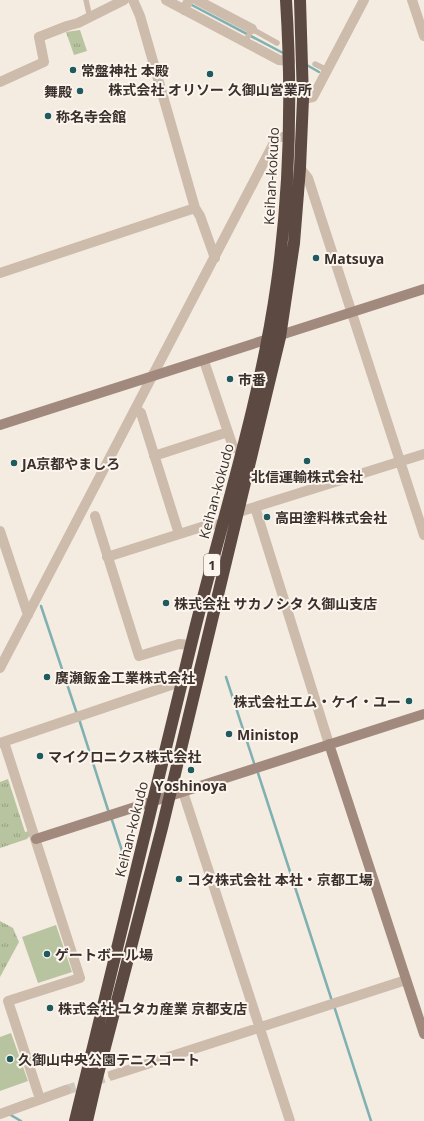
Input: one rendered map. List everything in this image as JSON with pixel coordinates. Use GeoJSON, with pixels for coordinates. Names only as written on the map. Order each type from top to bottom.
{"type":"FeatureCollection","features":[{"type":"Feature","properties":{"kind":"highway","name":"Keihan-kokudo"},"geometry":{"type":"LineString","coordinates":[[75,1121],[96,1013],[153,801],[191,645],[242,451],[266,341],[277,282],[289,137],[290,61],[286,0]]}},
{"type":"Feature","properties":{"kind":"highway","name":"Keihan-kokudo"},"geometry":{"type":"LineString","coordinates":[[88,1121],[97,1078],[160,836],[168,796],[239,512],[280,337],[294,243],[300,168],[303,99],[300,0]]}},
{"type":"Feature","properties":{"kind":"street"},"geometry":{"type":"LineString","coordinates":[[0,82],[44,62],[39,37],[90,18],[124,0]]}},
{"type":"Feature","properties":{"kind":"street"},"geometry":{"type":"LineString","coordinates":[[133,0],[140,16],[195,208],[200,216],[215,258]]}},
{"type":"Feature","properties":{"kind":"street"},"geometry":{"type":"LineString","coordinates":[[166,0],[186,6],[279,60],[290,61]]}},
{"type":"Feature","properties":{"kind":"street"},"geometry":{"type":"LineString","coordinates":[[197,0],[252,30]]}},
{"type":"Feature","properties":{"kind":"street"},"geometry":{"type":"LineString","coordinates":[[303,99],[313,97],[364,0]]}},
{"type":"Feature","properties":{"kind":"street"},"geometry":{"type":"LineString","coordinates":[[412,0],[424,36]]}},
{"type":"Feature","properties":{"kind":"street"},"geometry":{"type":"LineString","coordinates":[[0,668],[277,137],[289,137]]}},
{"type":"Feature","properties":{"kind":"street"},"geometry":{"type":"LineString","coordinates":[[300,168],[308,178],[424,535]]}},
{"type":"Feature","properties":{"kind":"street"},"geometry":{"type":"LineString","coordinates":[[0,273],[195,208]]}},
{"type":"Feature","properties":{"kind":"street"},"geometry":{"type":"LineString","coordinates":[[0,426],[154,375],[280,337],[424,289]]}},
{"type":"Feature","properties":{"kind":"street"},"geometry":{"type":"LineString","coordinates":[[204,361],[233,447],[242,451]]}},
{"type":"Feature","properties":{"kind":"street"},"geometry":{"type":"LineString","coordinates":[[136,409],[141,413],[179,534]]}},
{"type":"Feature","properties":{"kind":"street"},"geometry":{"type":"LineString","coordinates":[[154,456],[228,432]]}},
{"type":"Feature","properties":{"kind":"street"},"geometry":{"type":"LineString","coordinates":[[239,512],[424,454]]}},
{"type":"Feature","properties":{"kind":"street"},"geometry":{"type":"LineString","coordinates":[[254,508],[329,744],[424,1034]]}},
{"type":"Feature","properties":{"kind":"street"},"geometry":{"type":"LineString","coordinates":[[95,516],[139,656],[180,644],[191,645]]}},
{"type":"Feature","properties":{"kind":"street"},"geometry":{"type":"LineString","coordinates":[[107,557],[212,524],[222,525]]}},
{"type":"Feature","properties":{"kind":"street"},"geometry":{"type":"LineString","coordinates":[[0,531],[28,615]]}},
{"type":"Feature","properties":{"kind":"street"},"geometry":{"type":"LineString","coordinates":[[40,1098],[8,1001],[80,978],[36,838],[2,742],[182,681]]}},
{"type":"Feature","properties":{"kind":"street"},"geometry":{"type":"LineString","coordinates":[[36,838],[424,714]]}},
{"type":"Feature","properties":{"kind":"street"},"geometry":{"type":"LineString","coordinates":[[183,792],[290,1121]]}},
{"type":"Feature","properties":{"kind":"street"},"geometry":{"type":"LineString","coordinates":[[113,1075],[406,980]]}},
{"type":"Feature","properties":{"kind":"street"},"geometry":{"type":"LineString","coordinates":[[0,1116],[40,1098],[66,1090]]}},
{"type":"Feature","properties":{"kind":"street"},"geometry":{"type":"LineString","coordinates":[[0,1116],[7,1121]]}},
{"type":"Feature","properties":{"kind":"lane"},"geometry":{"type":"LineString","coordinates":[[86,0],[90,18]]}},
{"type":"Feature","properties":{"kind":"lane"},"geometry":{"type":"LineString","coordinates":[[245,41],[252,30],[277,43]]}},
{"type":"Feature","properties":{"kind":"lane"},"geometry":{"type":"LineString","coordinates":[[315,64],[327,70]]}},
{"type":"Feature","properties":{"kind":"green space"},"geometry":{"type":"Polygon","coordinates":[[[80,30],[87,51],[74,55],[66,32],[80,30]]]}},
{"type":"Feature","properties":{"kind":"green space"},"geometry":{"type":"Polygon","coordinates":[[[8,779],[25,832],[29,831],[30,835],[27,839],[0,848],[0,782],[8,779]]]}},
{"type":"Feature","properties":{"kind":"green space"},"geometry":{"type":"Polygon","coordinates":[[[0,921],[13,928],[19,942],[0,977],[0,921]]]}},
{"type":"Feature","properties":{"kind":"green space","name":"ゲートボール場"},"geometry":{"type":"Polygon","coordinates":[[[56,925],[72,972],[38,983],[22,937],[56,925]]]}},
{"type":"Feature","properties":{"kind":"green space","name":"久御山中央公園テニスコート"},"geometry":{"type":"Polygon","coordinates":[[[11,1033],[28,1081],[0,1091],[0,1037],[11,1033]]]}},
{"type":"Feature","properties":{"kind":"waterway"},"geometry":{"type":"LineString","coordinates":[[190,4],[285,54]]}},
{"type":"Feature","properties":{"kind":"waterway"},"geometry":{"type":"LineString","coordinates":[[305,64],[319,72]]}},
{"type":"Feature","properties":{"kind":"waterway"},"geometry":{"type":"LineString","coordinates":[[41,606],[77,714]]}},
{"type":"Feature","properties":{"kind":"waterway"},"geometry":{"type":"LineString","coordinates":[[226,677],[255,766]]}},
{"type":"Feature","properties":{"kind":"waterway"},"geometry":{"type":"LineString","coordinates":[[79,719],[109,813]]}},
{"type":"Feature","properties":{"kind":"waterway"},"geometry":{"type":"LineString","coordinates":[[257,770],[332,1001]]}},
{"type":"Feature","properties":{"kind":"waterway"},"geometry":{"type":"LineString","coordinates":[[111,817],[127,866]]}},
{"type":"Feature","properties":{"kind":"waterway"},"geometry":{"type":"LineString","coordinates":[[334,1006],[371,1121]]}},
{"type":"Feature","properties":{"kind":"waterway"},"geometry":{"type":"LineString","coordinates":[[9,1114],[21,1121]]}},
{"type":"Feature","properties":{"kind":"tunnel"},"geometry":{"type":"LineString","coordinates":[[66,1090],[113,1075]]}},
{"type":"Feature","properties":{"kind":"place","name":"常盤神社 本殿"},"geometry":{"type":"Point","coordinates":[73,70]}},
{"type":"Feature","properties":{"kind":"place","name":"株式会社 オリソー 久御山営業所"},"geometry":{"type":"Point","coordinates":[210,74]}},
{"type":"Feature","properties":{"kind":"place","name":"舞殿"},"geometry":{"type":"Point","coordinates":[80,91]}},
{"type":"Feature","properties":{"kind":"place","name":"称名寺会館"},"geometry":{"type":"Point","coordinates":[48,116]}},
{"type":"Feature","properties":{"kind":"place","name":"Matsuya"},"geometry":{"type":"Point","coordinates":[316,258]}},
{"type":"Feature","properties":{"kind":"place","name":"市番"},"geometry":{"type":"Point","coordinates":[230,379]}},
{"type":"Feature","properties":{"kind":"place","name":"北信運輸株式会社"},"geometry":{"type":"Point","coordinates":[307,461]}},
{"type":"Feature","properties":{"kind":"place","name":"JA京都やましろ"},"geometry":{"type":"Point","coordinates":[14,463]}},
{"type":"Feature","properties":{"kind":"place","name":"高田塗料株式会社"},"geometry":{"type":"Point","coordinates":[267,517]}},
{"type":"Feature","properties":{"kind":"place","name":"株式会社 サカノシタ 久御山支店"},"geometry":{"type":"Point","coordinates":[166,603]}},
{"type":"Feature","properties":{"kind":"place","name":"廣瀬鈑金工業株式会社"},"geometry":{"type":"Point","coordinates":[47,677]}},
{"type":"Feature","properties":{"kind":"place","name":"株式会社エム・ケイ・ユー"},"geometry":{"type":"Point","coordinates":[409,701]}},
{"type":"Feature","properties":{"kind":"place","name":"Ministop"},"geometry":{"type":"Point","coordinates":[229,734]}},
{"type":"Feature","properties":{"kind":"place","name":"マイクロニクス株式会社"},"geometry":{"type":"Point","coordinates":[40,756]}},
{"type":"Feature","properties":{"kind":"place","name":"Yoshinoya"},"geometry":{"type":"Point","coordinates":[191,770]}},
{"type":"Feature","properties":{"kind":"place","name":"コタ株式会社 本社・京都工場"},"geometry":{"type":"Point","coordinates":[179,879]}},
{"type":"Feature","properties":{"kind":"place","name":"ゲートボール場"},"geometry":{"type":"Point","coordinates":[47,954]}},
{"type":"Feature","properties":{"kind":"place","name":"株式会社 ユタカ産業 京都支店"},"geometry":{"type":"Point","coordinates":[50,1008]}},
{"type":"Feature","properties":{"kind":"place","name":"久御山中央公園テニスコート"},"geometry":{"type":"Point","coordinates":[10,1059]}}]}
